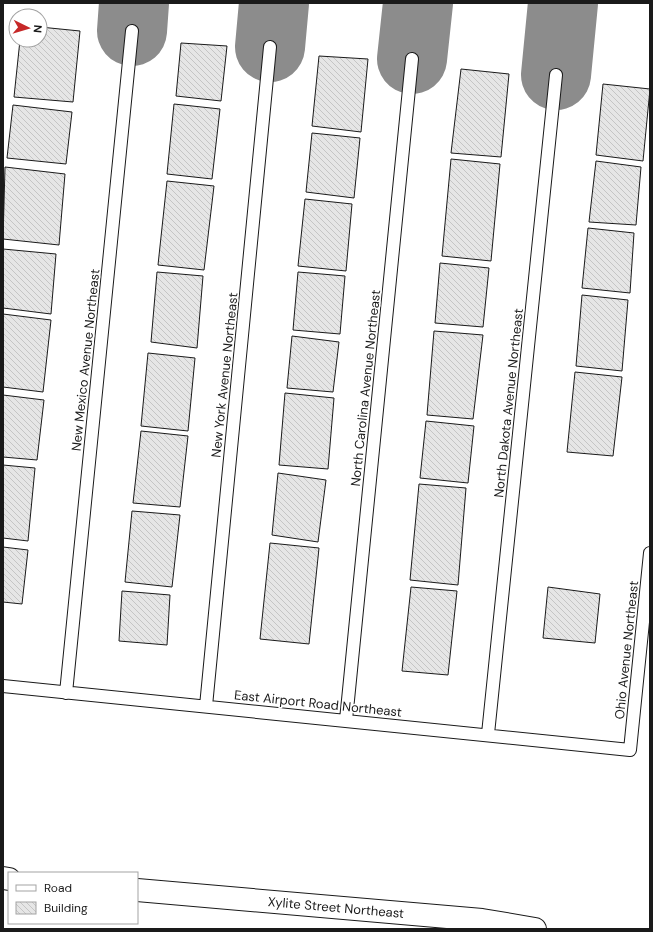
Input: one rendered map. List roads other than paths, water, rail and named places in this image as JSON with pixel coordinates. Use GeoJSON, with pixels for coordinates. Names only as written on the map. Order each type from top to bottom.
{"type":"FeatureCollection","features":[{"type":"Feature","properties":{"kind":"street","name":"Xylite Street Northeast"},"geometry":{"type":"LineString","coordinates":[[138,890],[482,920],[535,929]]}},
{"type":"Feature","properties":{"kind":"lane","name":"New Mexico Avenue Northeast"},"geometry":{"type":"LineString","coordinates":[[66,692],[132,31]]}},
{"type":"Feature","properties":{"kind":"lane","name":"New York Avenue Northeast"},"geometry":{"type":"LineString","coordinates":[[206,706],[270,47]]}},
{"type":"Feature","properties":{"kind":"lane","name":"North Carolina Avenue Northeast"},"geometry":{"type":"LineString","coordinates":[[346,720],[412,59]]}},
{"type":"Feature","properties":{"kind":"lane","name":"North Dakota Avenue Northeast"},"geometry":{"type":"LineString","coordinates":[[488,734],[556,75]]}},
{"type":"Feature","properties":{"kind":"lane","name":"Ohio Avenue Northeast"},"geometry":{"type":"LineString","coordinates":[[630,750],[650,553]]}},
{"type":"Feature","properties":{"kind":"lane","name":"East Airport Road Northeast"},"geometry":{"type":"LineString","coordinates":[[3,686],[488,734],[630,750]]}}]}
